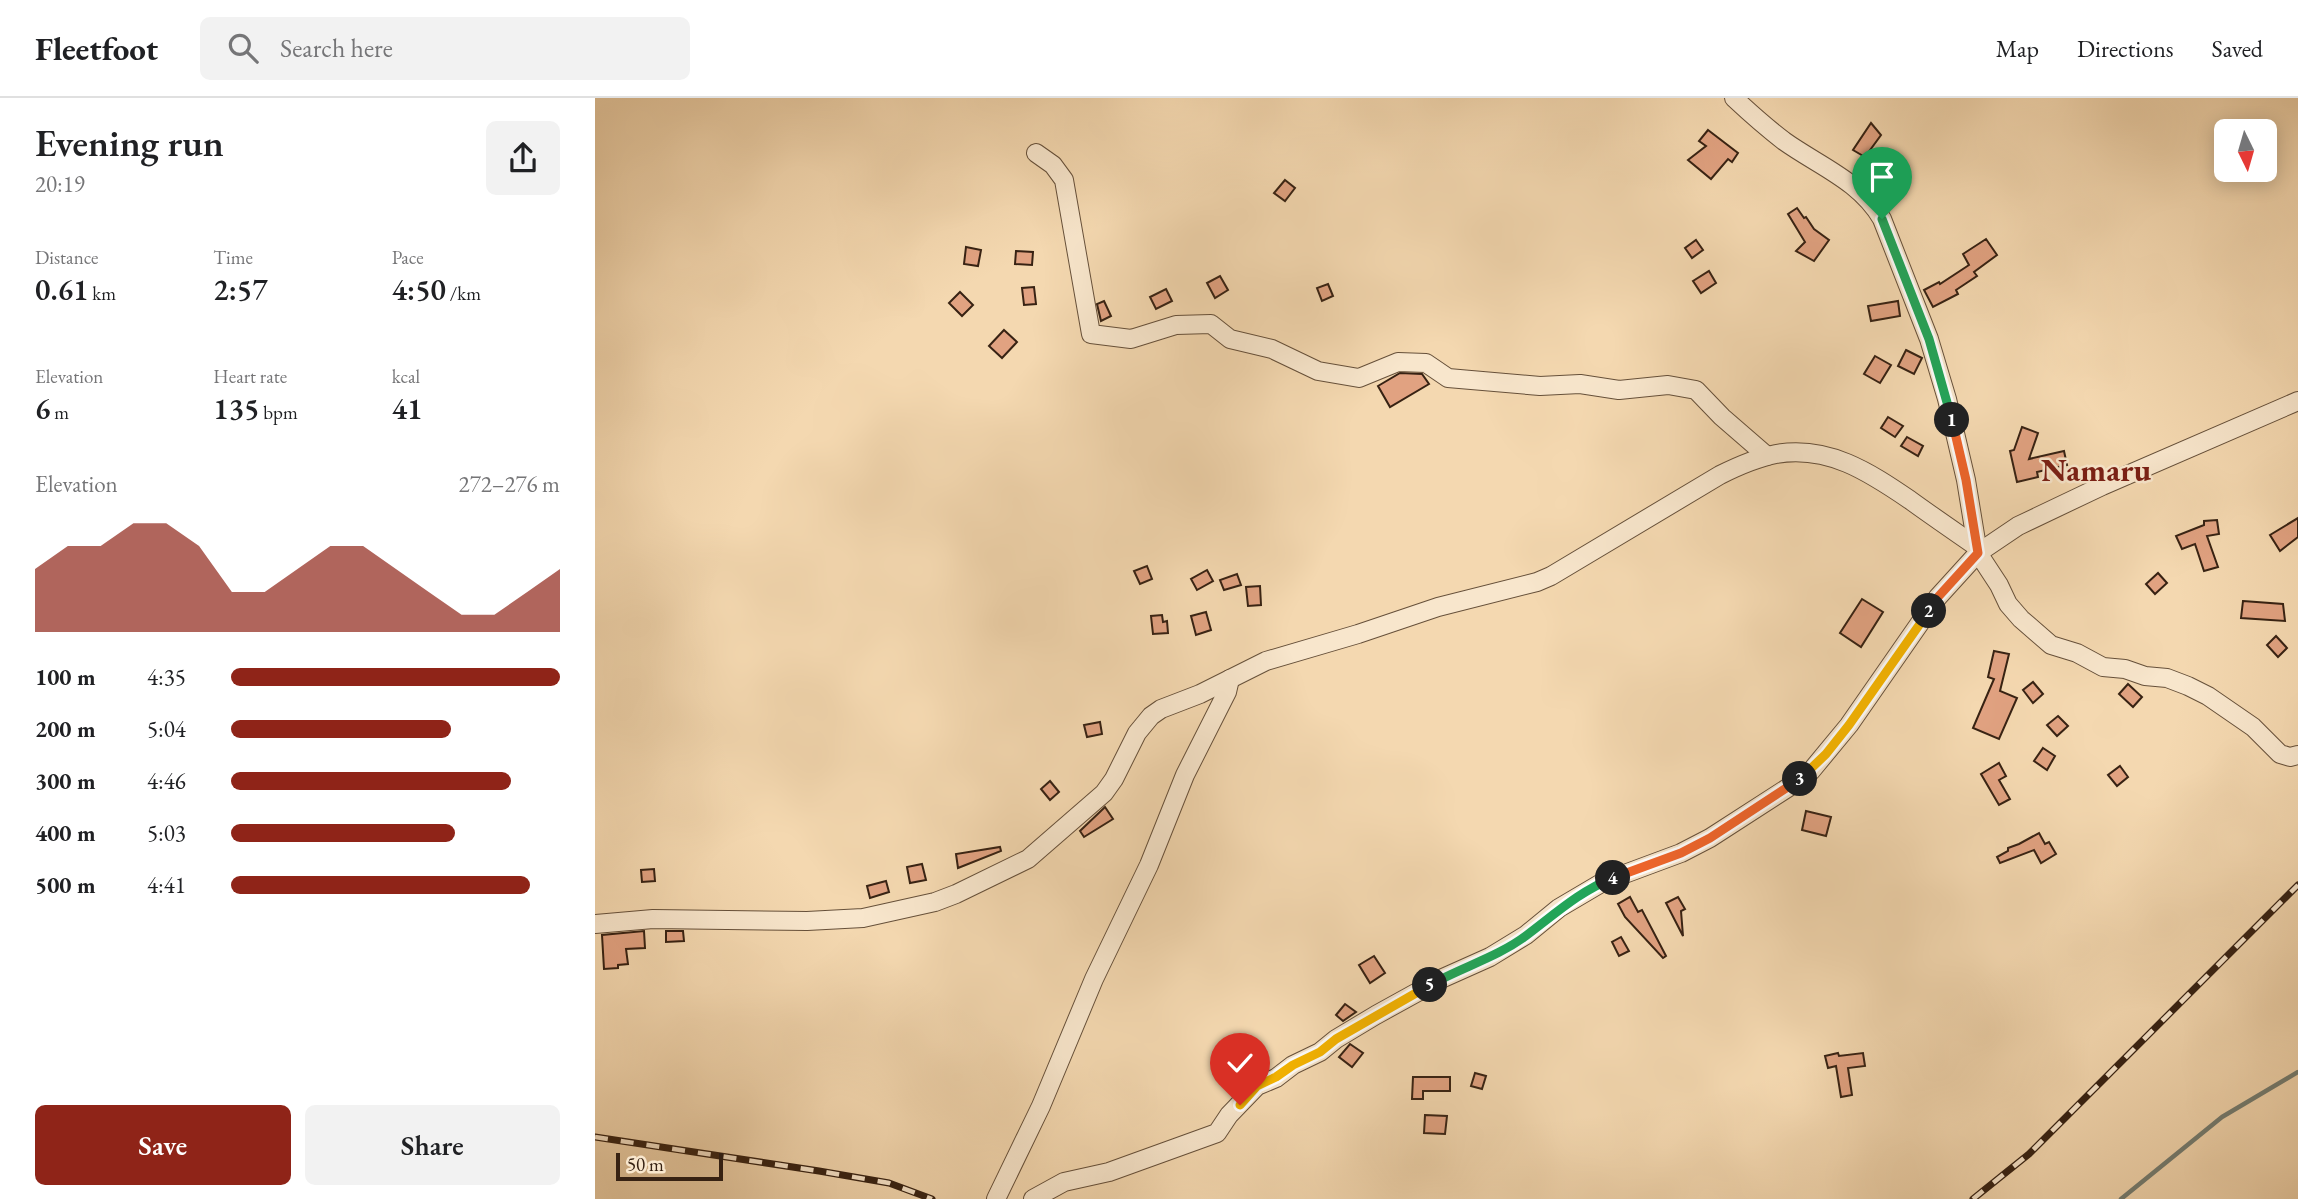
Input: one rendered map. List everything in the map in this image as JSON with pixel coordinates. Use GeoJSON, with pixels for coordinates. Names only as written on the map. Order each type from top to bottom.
{"type":"FeatureCollection","features":[{"type":"Feature","properties":{"kind":"street"},"geometry":{"type":"LineString","coordinates":[[1734,98],[1785,141],[1856,188],[1873,204],[1882,219],[1925,327],[1947,399],[1966,480],[1977,550]]}},
{"type":"Feature","properties":{"kind":"street"},"geometry":{"type":"LineString","coordinates":[[1036,153],[1053,165],[1064,180],[1091,334],[1131,339],[1177,325],[1211,324],[1230,339],[1272,349],[1318,371],[1359,379],[1398,362],[1426,363],[1448,377],[1540,386],[1580,384],[1619,390],[1668,384],[1696,390],[1767,456]]}},
{"type":"Feature","properties":{"kind":"street"},"geometry":{"type":"LineString","coordinates":[[1033,1199],[1064,1182],[1147,1160],[1217,1133],[1229,1115],[1257,1086],[1320,1052],[1336,1039],[1387,1009],[1443,978],[1490,957],[1526,935],[1559,908],[1603,882],[1681,853],[1789,788],[1811,771],[1849,725],[1938,597],[1977,550],[2018,526],[2102,486],[2298,401]]}},
{"type":"Feature","properties":{"kind":"street"},"geometry":{"type":"LineString","coordinates":[[595,924],[653,919],[863,918],[935,902],[956,894],[1028,859],[1104,793],[1137,733],[1151,716],[1174,702],[1200,694],[1266,661],[1437,607],[1537,582],[1748,461],[1807,452],[1833,456],[1856,465],[1977,550],[2008,604],[2051,645],[2077,653],[2103,667],[2167,678],[2188,686],[2208,696],[2253,727],[2280,754],[2290,757],[2298,755]]}},
{"type":"Feature","properties":{"kind":"street"},"geometry":{"type":"LineString","coordinates":[[996,1199],[1041,1106],[1094,979],[1149,864],[1185,775],[1227,692],[1230,679]]}},
{"type":"Feature","properties":{"kind":"building"},"geometry":{"type":"Polygon","coordinates":[[[1871,123],[1881,135],[1865,157],[1853,150],[1871,123]]]}},
{"type":"Feature","properties":{"kind":"building"},"geometry":{"type":"Polygon","coordinates":[[[1708,130],[1738,153],[1732,162],[1728,159],[1711,179],[1688,160],[1706,146],[1699,141],[1708,130]]]}},
{"type":"Feature","properties":{"kind":"building"},"geometry":{"type":"Polygon","coordinates":[[[1285,180],[1295,188],[1285,201],[1274,193],[1285,180]]]}},
{"type":"Feature","properties":{"kind":"building"},"geometry":{"type":"Polygon","coordinates":[[[1797,208],[1814,229],[1829,240],[1814,261],[1796,251],[1805,242],[1788,214],[1797,208]]]}},
{"type":"Feature","properties":{"kind":"building"},"geometry":{"type":"Polygon","coordinates":[[[1986,239],[1997,255],[1974,272],[1977,276],[1956,290],[1958,294],[1933,307],[1924,290],[1939,282],[1940,284],[1969,265],[1963,254],[1986,239]]]}},
{"type":"Feature","properties":{"kind":"building"},"geometry":{"type":"Polygon","coordinates":[[[1696,240],[1703,250],[1692,258],[1685,248],[1696,240]]]}},
{"type":"Feature","properties":{"kind":"building"},"geometry":{"type":"Polygon","coordinates":[[[966,247],[981,250],[978,266],[964,264],[966,247]]]}},
{"type":"Feature","properties":{"kind":"building"},"geometry":{"type":"Polygon","coordinates":[[[1016,251],[1033,252],[1032,265],[1015,264],[1016,251]]]}},
{"type":"Feature","properties":{"kind":"building"},"geometry":{"type":"Polygon","coordinates":[[[1709,271],[1716,283],[1701,293],[1693,281],[1709,271]]]}},
{"type":"Feature","properties":{"kind":"building"},"geometry":{"type":"Polygon","coordinates":[[[1220,276],[1228,290],[1215,298],[1207,283],[1220,276]]]}},
{"type":"Feature","properties":{"kind":"building"},"geometry":{"type":"Polygon","coordinates":[[[1328,284],[1333,296],[1322,301],[1317,288],[1328,284]]]}},
{"type":"Feature","properties":{"kind":"building"},"geometry":{"type":"Polygon","coordinates":[[[1034,287],[1036,304],[1024,305],[1022,288],[1034,287]]]}},
{"type":"Feature","properties":{"kind":"building"},"geometry":{"type":"Polygon","coordinates":[[[1166,289],[1172,301],[1156,309],[1150,297],[1166,289]]]}},
{"type":"Feature","properties":{"kind":"building"},"geometry":{"type":"Polygon","coordinates":[[[960,292],[973,305],[962,316],[949,303],[960,292]]]}},
{"type":"Feature","properties":{"kind":"building"},"geometry":{"type":"Polygon","coordinates":[[[1104,301],[1111,316],[1101,321],[1097,304],[1104,301]]]}},
{"type":"Feature","properties":{"kind":"building"},"geometry":{"type":"Polygon","coordinates":[[[1898,301],[1900,316],[1871,321],[1868,306],[1898,301]]]}},
{"type":"Feature","properties":{"kind":"building"},"geometry":{"type":"Polygon","coordinates":[[[1004,330],[1017,342],[1002,358],[989,346],[1004,330]]]}},
{"type":"Feature","properties":{"kind":"building"},"geometry":{"type":"Polygon","coordinates":[[[1906,350],[1922,358],[1914,374],[1898,366],[1906,350]]]}},
{"type":"Feature","properties":{"kind":"building"},"geometry":{"type":"Polygon","coordinates":[[[1875,356],[1891,365],[1880,383],[1864,374],[1875,356]]]}},
{"type":"Feature","properties":{"kind":"building"},"geometry":{"type":"Polygon","coordinates":[[[1400,373],[1422,374],[1429,384],[1390,407],[1378,386],[1400,373]]]}},
{"type":"Feature","properties":{"kind":"building"},"geometry":{"type":"Polygon","coordinates":[[[1888,417],[1903,426],[1895,437],[1881,428],[1888,417]]]}},
{"type":"Feature","properties":{"kind":"building"},"geometry":{"type":"Polygon","coordinates":[[[2022,427],[2038,433],[2029,459],[2064,451],[2067,465],[2037,472],[2038,477],[2017,482],[2010,451],[2014,450],[2022,427]]]}},
{"type":"Feature","properties":{"kind":"building"},"geometry":{"type":"Polygon","coordinates":[[[1907,437],[1923,446],[1918,456],[1901,446],[1907,437]]]}},
{"type":"Feature","properties":{"kind":"building"},"geometry":{"type":"Polygon","coordinates":[[[2298,518],[2298,537],[2280,551],[2270,535],[2298,518]]]}},
{"type":"Feature","properties":{"kind":"building"},"geometry":{"type":"Polygon","coordinates":[[[2217,520],[2219,534],[2207,536],[2218,567],[2204,571],[2195,544],[2182,549],[2176,536],[2204,525],[2204,521],[2217,520]]]}},
{"type":"Feature","properties":{"kind":"building"},"geometry":{"type":"Polygon","coordinates":[[[1147,566],[1152,579],[1140,584],[1134,571],[1147,566]]]}},
{"type":"Feature","properties":{"kind":"building"},"geometry":{"type":"Polygon","coordinates":[[[1207,570],[1213,581],[1197,590],[1191,579],[1207,570]]]}},
{"type":"Feature","properties":{"kind":"building"},"geometry":{"type":"Polygon","coordinates":[[[2158,573],[2167,583],[2155,594],[2146,584],[2158,573]]]}},
{"type":"Feature","properties":{"kind":"building"},"geometry":{"type":"Polygon","coordinates":[[[1237,574],[1241,585],[1224,590],[1220,580],[1237,574]]]}},
{"type":"Feature","properties":{"kind":"building"},"geometry":{"type":"Polygon","coordinates":[[[1260,586],[1261,605],[1248,606],[1246,587],[1260,586]]]}},
{"type":"Feature","properties":{"kind":"building"},"geometry":{"type":"Polygon","coordinates":[[[1862,599],[1883,612],[1861,647],[1840,633],[1862,599]]]}},
{"type":"Feature","properties":{"kind":"building"},"geometry":{"type":"Polygon","coordinates":[[[2243,601],[2283,604],[2285,621],[2241,618],[2243,601]]]}},
{"type":"Feature","properties":{"kind":"building"},"geometry":{"type":"Polygon","coordinates":[[[1206,612],[1211,630],[1196,635],[1191,616],[1206,612]]]}},
{"type":"Feature","properties":{"kind":"building"},"geometry":{"type":"Polygon","coordinates":[[[1162,615],[1163,622],[1167,621],[1168,633],[1153,634],[1151,616],[1162,615]]]}},
{"type":"Feature","properties":{"kind":"building"},"geometry":{"type":"Polygon","coordinates":[[[2276,636],[2287,648],[2278,657],[2267,645],[2276,636]]]}},
{"type":"Feature","properties":{"kind":"building"},"geometry":{"type":"Polygon","coordinates":[[[1994,651],[2009,654],[2000,691],[2017,698],[1999,739],[1973,728],[1994,679],[1988,677],[1994,651]]]}},
{"type":"Feature","properties":{"kind":"building"},"geometry":{"type":"Polygon","coordinates":[[[2033,682],[2043,694],[2033,703],[2023,690],[2033,682]]]}},
{"type":"Feature","properties":{"kind":"building"},"geometry":{"type":"Polygon","coordinates":[[[2128,684],[2142,697],[2133,707],[2119,694],[2128,684]]]}},
{"type":"Feature","properties":{"kind":"building"},"geometry":{"type":"Polygon","coordinates":[[[2058,716],[2068,726],[2057,736],[2047,725],[2058,716]]]}},
{"type":"Feature","properties":{"kind":"building"},"geometry":{"type":"Polygon","coordinates":[[[1100,722],[1102,734],[1087,737],[1084,725],[1100,722]]]}},
{"type":"Feature","properties":{"kind":"building"},"geometry":{"type":"Polygon","coordinates":[[[2043,748],[2055,756],[2047,770],[2034,761],[2043,748]]]}},
{"type":"Feature","properties":{"kind":"building"},"geometry":{"type":"Polygon","coordinates":[[[1999,763],[2006,776],[1999,780],[2010,799],[1999,805],[1981,774],[1999,763]]]}},
{"type":"Feature","properties":{"kind":"building"},"geometry":{"type":"Polygon","coordinates":[[[2120,766],[2128,777],[2117,786],[2108,775],[2120,766]]]}},
{"type":"Feature","properties":{"kind":"building"},"geometry":{"type":"Polygon","coordinates":[[[1050,781],[1059,792],[1050,800],[1041,789],[1050,781]]]}},
{"type":"Feature","properties":{"kind":"building"},"geometry":{"type":"Polygon","coordinates":[[[1105,807],[1113,819],[1084,837],[1080,831],[1105,807]]]}},
{"type":"Feature","properties":{"kind":"building"},"geometry":{"type":"Polygon","coordinates":[[[1806,811],[1831,817],[1826,836],[1802,830],[1806,811]]]}},
{"type":"Feature","properties":{"kind":"building"},"geometry":{"type":"Polygon","coordinates":[[[2039,833],[2045,844],[2049,842],[2056,854],[2041,863],[2034,850],[2000,863],[1997,857],[2008,851],[2008,848],[2039,833]]]}},
{"type":"Feature","properties":{"kind":"building"},"geometry":{"type":"Polygon","coordinates":[[[1000,847],[1001,851],[958,868],[956,854],[1000,847]]]}},
{"type":"Feature","properties":{"kind":"building"},"geometry":{"type":"Polygon","coordinates":[[[922,864],[926,880],[910,883],[907,867],[922,864]]]}},
{"type":"Feature","properties":{"kind":"building"},"geometry":{"type":"Polygon","coordinates":[[[654,869],[655,881],[642,882],[641,870],[654,869]]]}},
{"type":"Feature","properties":{"kind":"building"},"geometry":{"type":"Polygon","coordinates":[[[886,881],[889,892],[870,898],[867,886],[886,881]]]}},
{"type":"Feature","properties":{"kind":"building"},"geometry":{"type":"Polygon","coordinates":[[[1630,897],[1638,912],[1642,910],[1666,956],[1663,958],[1625,917],[1618,904],[1630,897]]]}},
{"type":"Feature","properties":{"kind":"building"},"geometry":{"type":"Polygon","coordinates":[[[1678,897],[1685,909],[1681,911],[1683,936],[1666,903],[1678,897]]]}},
{"type":"Feature","properties":{"kind":"building"},"geometry":{"type":"Polygon","coordinates":[[[644,931],[645,948],[626,949],[628,964],[604,969],[602,935],[644,931]]]}},
{"type":"Feature","properties":{"kind":"building"},"geometry":{"type":"Polygon","coordinates":[[[666,931],[683,931],[684,941],[666,942],[666,931]]]}},
{"type":"Feature","properties":{"kind":"building"},"geometry":{"type":"Polygon","coordinates":[[[1621,937],[1629,951],[1619,956],[1612,942],[1621,937]]]}},
{"type":"Feature","properties":{"kind":"building"},"geometry":{"type":"Polygon","coordinates":[[[1374,956],[1385,973],[1370,983],[1359,965],[1374,956]]]}},
{"type":"Feature","properties":{"kind":"building"},"geometry":{"type":"Polygon","coordinates":[[[1345,1004],[1356,1012],[1343,1021],[1336,1015],[1345,1004]]]}},
{"type":"Feature","properties":{"kind":"building"},"geometry":{"type":"Polygon","coordinates":[[[1350,1044],[1363,1053],[1352,1067],[1339,1057],[1350,1044]]]}},
{"type":"Feature","properties":{"kind":"building"},"geometry":{"type":"Polygon","coordinates":[[[1838,1053],[1839,1056],[1863,1053],[1865,1066],[1848,1068],[1852,1095],[1841,1097],[1836,1066],[1828,1068],[1825,1056],[1838,1053]]]}},
{"type":"Feature","properties":{"kind":"building"},"geometry":{"type":"Polygon","coordinates":[[[1475,1073],[1486,1076],[1482,1089],[1471,1086],[1475,1073]]]}},
{"type":"Feature","properties":{"kind":"building"},"geometry":{"type":"Polygon","coordinates":[[[1413,1077],[1450,1077],[1450,1091],[1423,1091],[1423,1099],[1412,1099],[1413,1077]]]}},
{"type":"Feature","properties":{"kind":"building"},"geometry":{"type":"Polygon","coordinates":[[[1425,1115],[1447,1116],[1445,1134],[1424,1133],[1425,1115]]]}},
{"type":"Feature","properties":{"kind":"waterway"},"geometry":{"type":"LineString","coordinates":[[2121,1199],[2222,1117],[2298,1072]]}},
{"type":"Feature","properties":{"kind":"railway"},"geometry":{"type":"LineString","coordinates":[[1973,1199],[2029,1154],[2298,885]]}},
{"type":"Feature","properties":{"kind":"railway"},"geometry":{"type":"LineString","coordinates":[[595,1137],[889,1183],[932,1199]]}},
{"type":"Feature","properties":{"kind":"district","name":"Namaru"},"geometry":{"type":"Point","coordinates":[2096,470]}},
{"type":"Feature","properties":{"kind":"route"},"geometry":{"type":"LineString","coordinates":[[1240,1105],[1257,1086],[1320,1052],[1336,1039],[1443,978],[1490,957],[1526,935],[1559,908],[1603,882],[1681,853],[1710,838],[1789,788],[1811,771],[1826,754],[1938,597],[1978,553],[1966,480],[1947,399],[1912,291],[1882,219]]}}]}
